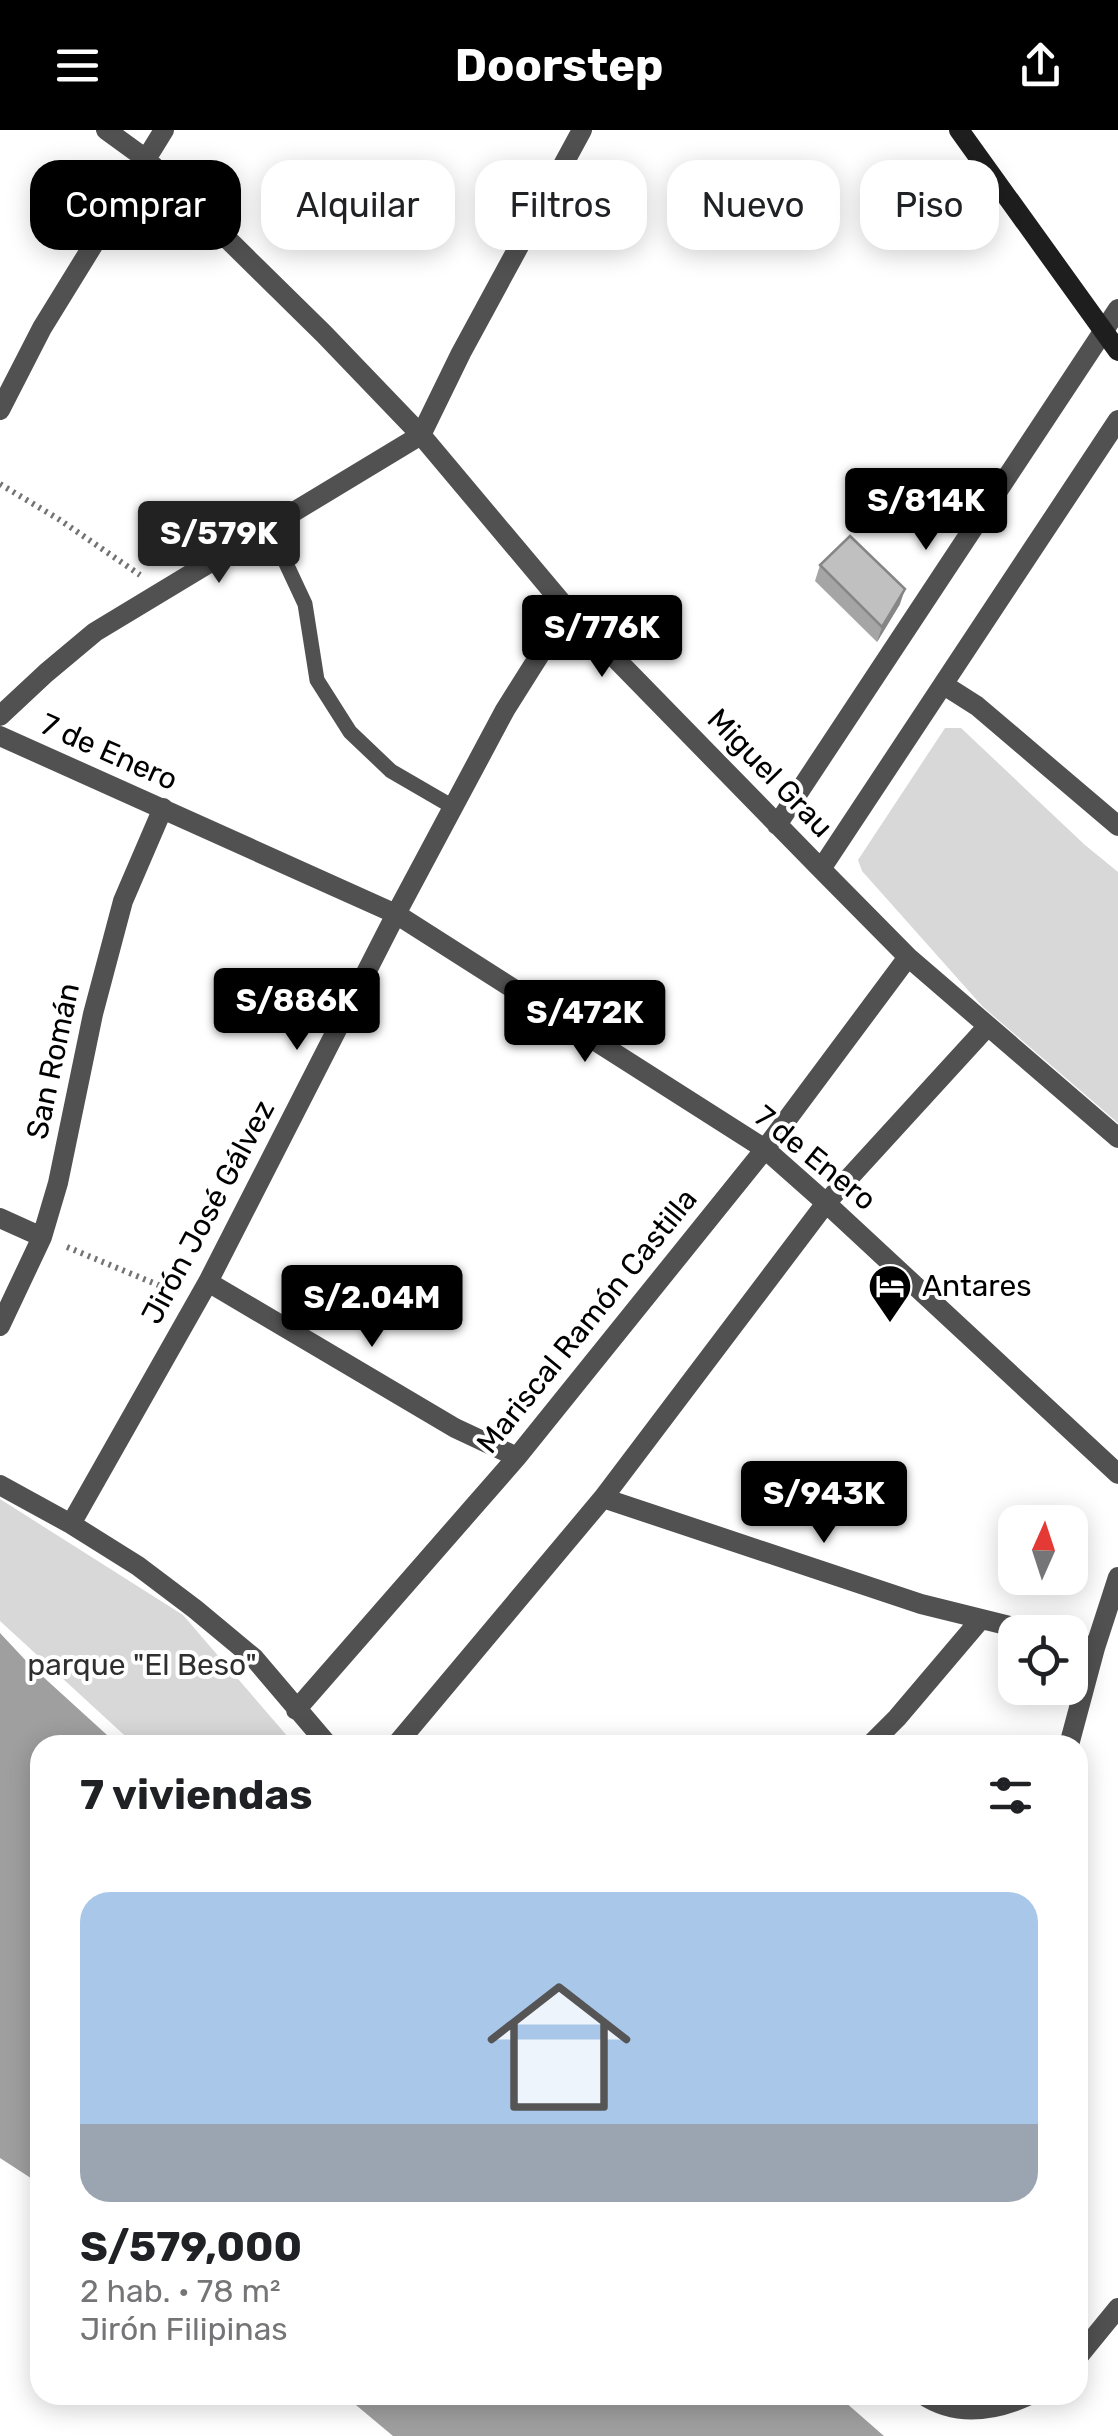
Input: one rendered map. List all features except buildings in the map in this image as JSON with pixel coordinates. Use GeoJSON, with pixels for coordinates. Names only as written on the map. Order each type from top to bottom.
{"type":"FeatureCollection","features":[{"type":"Feature","properties":{"kind":"main road"},"geometry":{"type":"LineString","coordinates":[[959,130],[1118,351]]}},
{"type":"Feature","properties":{"kind":"street","name":"Miguel Grau"},"geometry":{"type":"LineString","coordinates":[[106,130],[146,159],[324,334],[421,435],[568,610],[820,870],[908,957],[1118,1138]]}},
{"type":"Feature","properties":{"kind":"street"},"geometry":{"type":"LineString","coordinates":[[0,410],[42,328],[164,130]]}},
{"type":"Feature","properties":{"kind":"street"},"geometry":{"type":"LineString","coordinates":[[0,716],[95,632],[421,435],[461,352],[582,130]]}},
{"type":"Feature","properties":{"kind":"street"},"geometry":{"type":"LineString","coordinates":[[777,825],[1118,310]]}},
{"type":"Feature","properties":{"kind":"street"},"geometry":{"type":"LineString","coordinates":[[820,870],[1118,420]]}},
{"type":"Feature","properties":{"kind":"street","name":"Jirón José Gálvez"},"geometry":{"type":"LineString","coordinates":[[70,1524],[208,1282],[505,710],[568,610]]}},
{"type":"Feature","properties":{"kind":"street"},"geometry":{"type":"LineString","coordinates":[[944,685],[978,706],[1118,826]]}},
{"type":"Feature","properties":{"kind":"street","name":"7 de Enero"},"geometry":{"type":"LineString","coordinates":[[0,736],[396,914],[764,1148],[1118,1474]]}},
{"type":"Feature","properties":{"kind":"street","name":"San Román"},"geometry":{"type":"LineString","coordinates":[[0,1326],[42,1237],[58,1183],[92,1014],[123,901],[163,808]]}},
{"type":"Feature","properties":{"kind":"street","name":"Mariscal Ramón Castilla"},"geometry":{"type":"LineString","coordinates":[[296,1710],[518,1457],[764,1148],[908,957]]}},
{"type":"Feature","properties":{"kind":"street"},"geometry":{"type":"LineString","coordinates":[[404,1735],[602,1498],[826,1203],[988,1027]]}},
{"type":"Feature","properties":{"kind":"street"},"geometry":{"type":"LineString","coordinates":[[0,1218],[42,1237]]}},
{"type":"Feature","properties":{"kind":"street"},"geometry":{"type":"LineString","coordinates":[[208,1282],[455,1428],[518,1457]]}},
{"type":"Feature","properties":{"kind":"street"},"geometry":{"type":"LineString","coordinates":[[0,1485],[138,1566],[195,1609],[254,1658],[319,1735]]}},
{"type":"Feature","properties":{"kind":"street"},"geometry":{"type":"LineString","coordinates":[[602,1498],[921,1604],[998,1623]]}},
{"type":"Feature","properties":{"kind":"street"},"geometry":{"type":"LineString","coordinates":[[1073,1735],[1118,1577]]}},
{"type":"Feature","properties":{"kind":"street"},"geometry":{"type":"LineString","coordinates":[[880,1735],[981,1619]]}},
{"type":"Feature","properties":{"kind":"street"},"geometry":{"type":"LineString","coordinates":[[1088,1646],[1095,1648]]}},
{"type":"Feature","properties":{"kind":"street"},"geometry":{"type":"LineString","coordinates":[[1088,2344],[1118,2308]]}},
{"type":"Feature","properties":{"kind":"street"},"geometry":{"type":"LineString","coordinates":[[945,2405],[956,2410],[1002,2405]]}},
{"type":"Feature","properties":{"kind":"lane"},"geometry":{"type":"LineString","coordinates":[[270,527],[306,604],[317,680],[350,732],[391,770],[453,808]]}},
{"type":"Feature","properties":{"kind":"path"},"geometry":{"type":"LineString","coordinates":[[0,484],[162,590]]}},
{"type":"Feature","properties":{"kind":"path"},"geometry":{"type":"LineString","coordinates":[[42,1237],[197,1301]]}},
{"type":"Feature","properties":{"kind":"green space"},"geometry":{"type":"Polygon","coordinates":[[[945,728],[961,728],[1118,872],[1118,1123],[983,1007],[862,871],[858,860],[945,728]]]}},
{"type":"Feature","properties":{"kind":"green space","name":"parque \"El Beso\""},"geometry":{"type":"Polygon","coordinates":[[[0,1499],[183,1615],[286,1735],[124,1735],[0,1621],[0,1499]]]}},
{"type":"Feature","properties":{"kind":"shaded area"},"geometry":{"type":"Polygon","coordinates":[[[0,1633],[107,1735],[30,1735],[30,2178],[0,2158],[0,1633]]]}},
{"type":"Feature","properties":{"kind":"shaded area"},"geometry":{"type":"Polygon","coordinates":[[[356,2405],[848,2405],[884,2436],[393,2436],[356,2405]]]}},
{"type":"Feature","properties":{"kind":"place","name":"Antares"},"geometry":{"type":"Point","coordinates":[890,1324]}}]}
